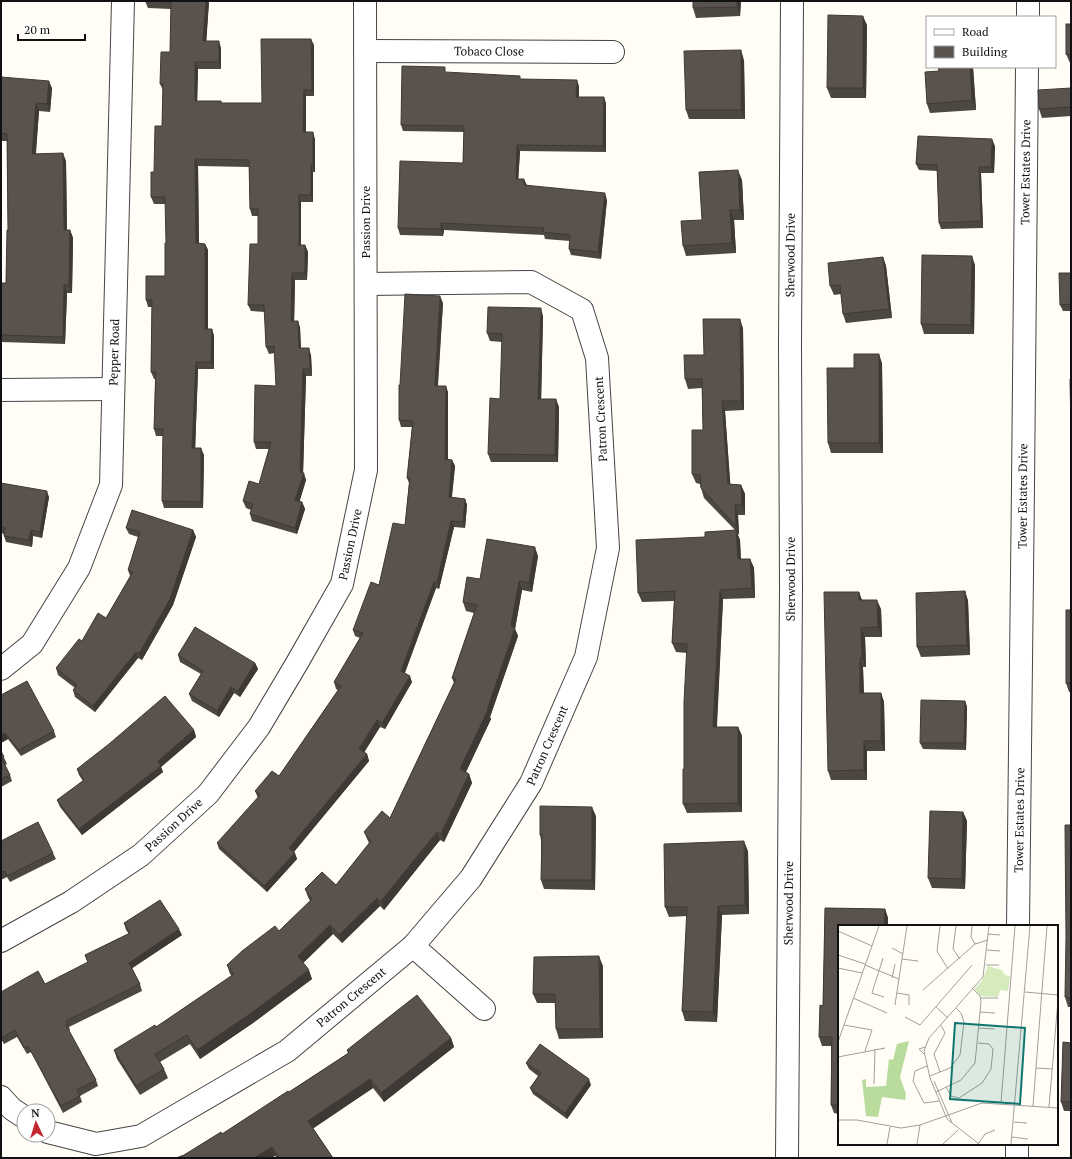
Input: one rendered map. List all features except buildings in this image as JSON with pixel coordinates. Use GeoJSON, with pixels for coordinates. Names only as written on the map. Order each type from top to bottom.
{"type":"FeatureCollection","features":[{"type":"Feature","properties":{"kind":"street","name":"Pepper Road"},"geometry":{"type":"LineString","coordinates":[[1,669],[32,644],[79,568],[111,485],[124,1]]}},
{"type":"Feature","properties":{"kind":"street","name":"Passion Drive"},"geometry":{"type":"LineString","coordinates":[[1,941],[71,902],[141,855],[208,794],[259,727],[298,663],[342,584],[366,470],[365,1]]}},
{"type":"Feature","properties":{"kind":"street","name":"Sherwood Drive"},"geometry":{"type":"LineString","coordinates":[[787,1158],[791,588],[790,344],[792,1]]}},
{"type":"Feature","properties":{"kind":"street"},"geometry":{"type":"LineString","coordinates":[[1028,1],[1028,16]]}},
{"type":"Feature","properties":{"kind":"street","name":"Tobaco Close"},"geometry":{"type":"LineString","coordinates":[[365,51],[613,52]]}},
{"type":"Feature","properties":{"kind":"street","name":"Tower Estates Drive"},"geometry":{"type":"LineString","coordinates":[[1018,925],[1022,697],[1027,68]]}},
{"type":"Feature","properties":{"kind":"street","name":"Patron Crescent"},"geometry":{"type":"LineString","coordinates":[[56,1134],[96,1144],[141,1136],[287,1051],[413,946],[471,878],[531,783],[586,657],[608,548],[597,358],[582,310],[531,282],[366,284]]}},
{"type":"Feature","properties":{"kind":"street"},"geometry":{"type":"LineString","coordinates":[[1,390],[113,389]]}},
{"type":"Feature","properties":{"kind":"street"},"geometry":{"type":"LineString","coordinates":[[413,946],[484,1009]]}},
{"type":"Feature","properties":{"kind":"street"},"geometry":{"type":"LineString","coordinates":[[1,1097],[16,1111]]}},
{"type":"Feature","properties":{"kind":"street"},"geometry":{"type":"LineString","coordinates":[[1017,1145],[1017,1158]]}}]}
